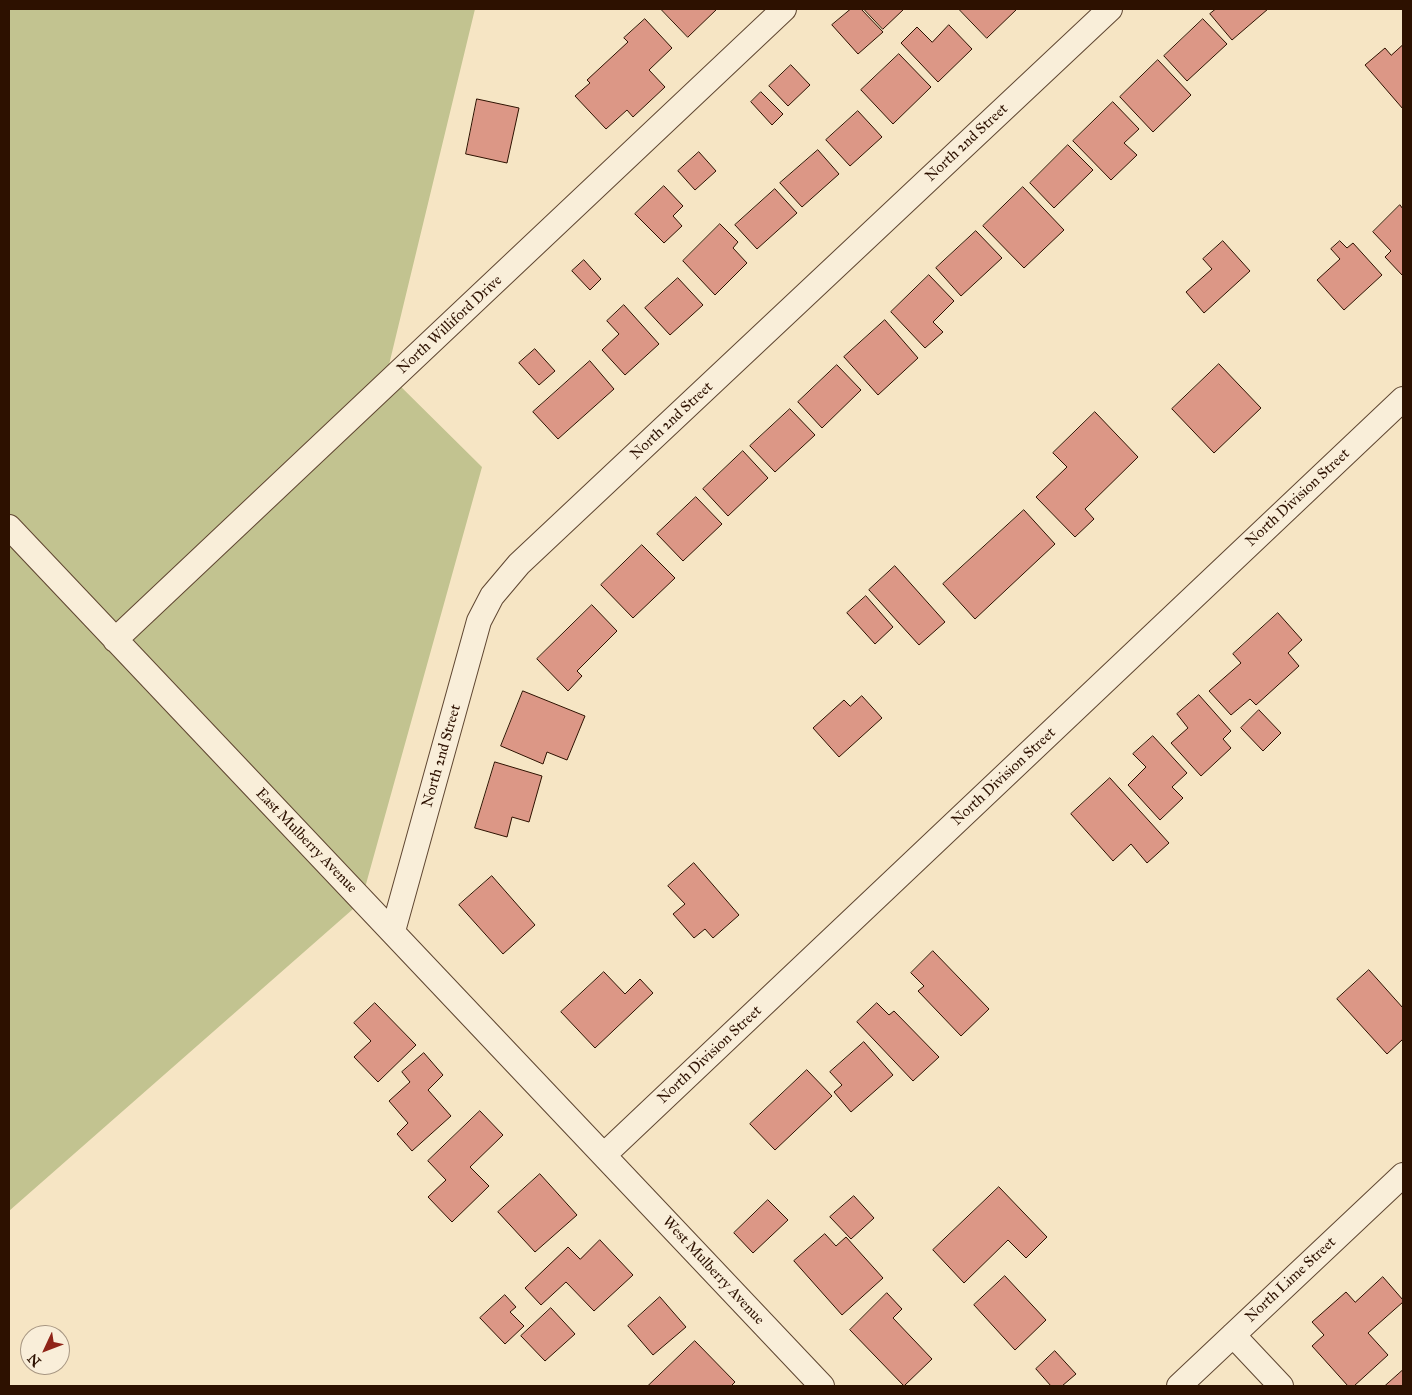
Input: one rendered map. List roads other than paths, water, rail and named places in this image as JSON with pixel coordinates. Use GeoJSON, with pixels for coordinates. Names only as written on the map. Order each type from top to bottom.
{"type":"FeatureCollection","features":[{"type":"Feature","properties":{"kind":"street","name":"North Williford Drive"},"geometry":{"type":"LineString","coordinates":[[115,640],[784,9]]}},
{"type":"Feature","properties":{"kind":"street","name":"North 2nd Street"},"geometry":{"type":"LineString","coordinates":[[393,932],[480,621],[492,596],[519,564],[1110,9]]}},
{"type":"Feature","properties":{"kind":"street","name":"North Division Street"},"geometry":{"type":"LineString","coordinates":[[604,1155],[1403,399]]}},
{"type":"Feature","properties":{"kind":"street","name":"East Mulberry Avenue"},"geometry":{"type":"LineString","coordinates":[[9,527],[604,1155]]}},
{"type":"Feature","properties":{"kind":"street","name":"West Mulberry Avenue"},"geometry":{"type":"LineString","coordinates":[[604,1155],[822,1386]]}},
{"type":"Feature","properties":{"kind":"street","name":"North Lime Street"},"geometry":{"type":"LineString","coordinates":[[1179,1386],[1403,1175]]}},
{"type":"Feature","properties":{"kind":"street"},"geometry":{"type":"LineString","coordinates":[[1233,1335],[1281,1386]]}}]}
